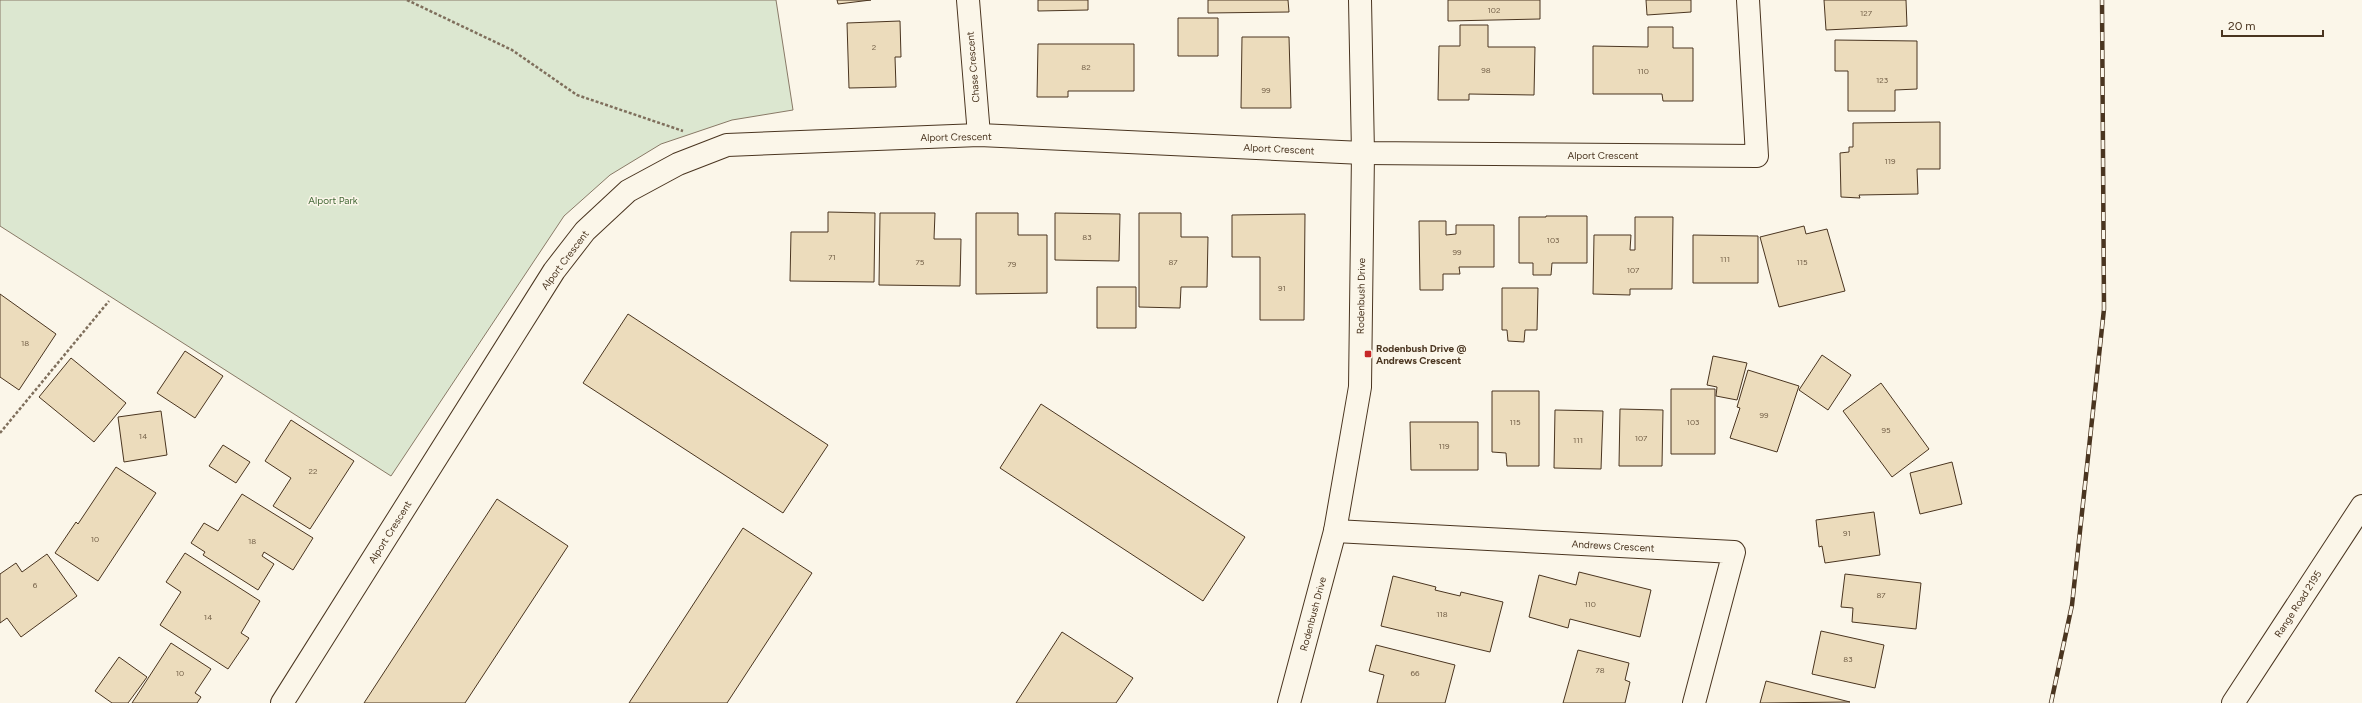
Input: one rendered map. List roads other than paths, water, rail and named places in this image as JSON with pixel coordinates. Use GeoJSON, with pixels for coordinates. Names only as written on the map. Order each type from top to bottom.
{"type":"FeatureCollection","features":[{"type":"Feature","properties":{"kind":"street","name":"Chase Crescent"},"geometry":{"type":"LineString","coordinates":[[968,0],[979,135]]}},
{"type":"Feature","properties":{"kind":"street","name":"Rodenbush Drive"},"geometry":{"type":"LineString","coordinates":[[1289,703],[1335,531],[1360,388],[1363,153],[1360,0]]}},
{"type":"Feature","properties":{"kind":"street","name":"Alport Crescent"},"geometry":{"type":"LineString","coordinates":[[282,703],[554,270],[585,231],[628,191],[678,164],[727,146],[979,135],[1363,153],[1757,156],[1748,0]]}},
{"type":"Feature","properties":{"kind":"street","name":"Range Road 2195"},"geometry":{"type":"LineString","coordinates":[[2233,703],[2362,506]]}},
{"type":"Feature","properties":{"kind":"street","name":"Andrews Crescent"},"geometry":{"type":"LineString","coordinates":[[1335,531],[1734,552],[1694,703]]}},
{"type":"Feature","properties":{"kind":"railway"},"geometry":{"type":"LineString","coordinates":[[2051,703],[2072,605],[2104,309],[2102,0]]}},
{"type":"Feature","properties":{"kind":"place","name":"Rodenbush Drive @ Andrews Crescent"},"geometry":{"type":"Point","coordinates":[1368,354]}},
{"type":"Feature","properties":{"kind":"park label","name":"Alport Park"},"geometry":{"type":"Point","coordinates":[333,200]}}]}
